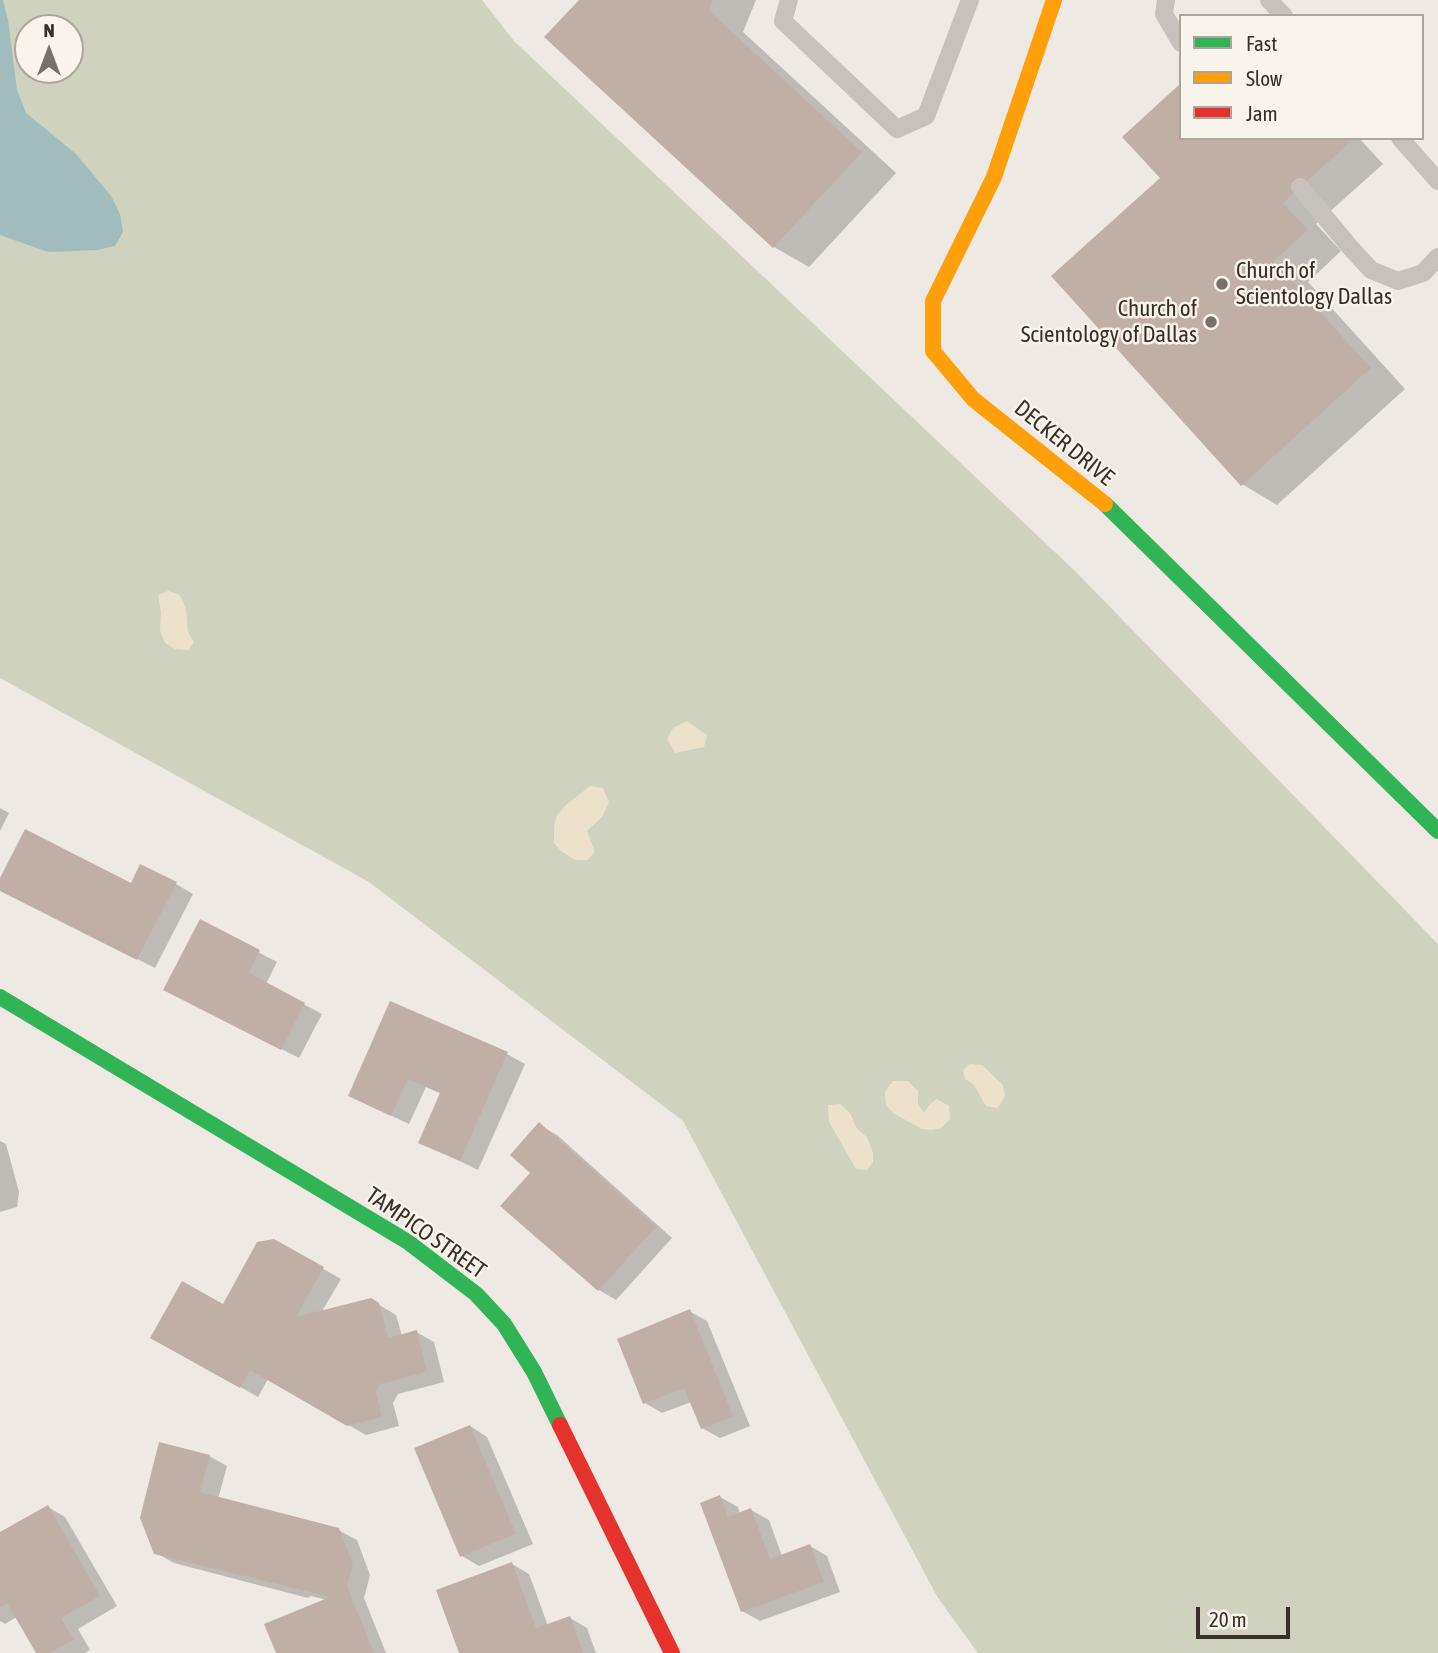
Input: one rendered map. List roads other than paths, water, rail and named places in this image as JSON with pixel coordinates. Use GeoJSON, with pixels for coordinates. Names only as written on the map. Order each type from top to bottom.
{"type":"FeatureCollection","features":[{"type":"Feature","properties":{"kind":"street","name":"DECKER DRIVE"},"geometry":{"type":"LineString","coordinates":[[1054,0],[994,177],[933,301],[933,351],[973,399],[1105,504],[1438,831]]}},
{"type":"Feature","properties":{"kind":"street","name":"TAMPICO STREET"},"geometry":{"type":"LineString","coordinates":[[0,997],[408,1242],[476,1294],[504,1324],[534,1372],[667,1640],[671,1653]]}},
{"type":"Feature","properties":{"kind":"lane"},"geometry":{"type":"LineString","coordinates":[[789,0],[783,21],[897,129],[926,116],[970,0]]}},
{"type":"Feature","properties":{"kind":"lane"},"geometry":{"type":"LineString","coordinates":[[1166,0],[1164,14],[1179,40]]}},
{"type":"Feature","properties":{"kind":"lane"},"geometry":{"type":"LineString","coordinates":[[1269,0],[1282,14]]}},
{"type":"Feature","properties":{"kind":"lane"},"geometry":{"type":"LineString","coordinates":[[1402,140],[1438,181]]}},
{"type":"Feature","properties":{"kind":"lane"},"geometry":{"type":"LineString","coordinates":[[1300,187],[1371,270],[1398,281],[1423,273],[1438,257]]}},
{"type":"Feature","properties":{"kind":"water"},"geometry":{"type":"Polygon","coordinates":[[[0,0],[3,0],[8,20],[14,84],[26,113],[76,154],[111,196],[120,214],[123,232],[115,246],[97,250],[48,252],[0,235],[0,0]]]}},
{"type":"Feature","properties":{"kind":"place","name":"Church of Scientology Dallas"},"geometry":{"type":"Point","coordinates":[1222,284]}},
{"type":"Feature","properties":{"kind":"place","name":"Church of Scientology of Dallas"},"geometry":{"type":"Point","coordinates":[1211,322]}}]}
